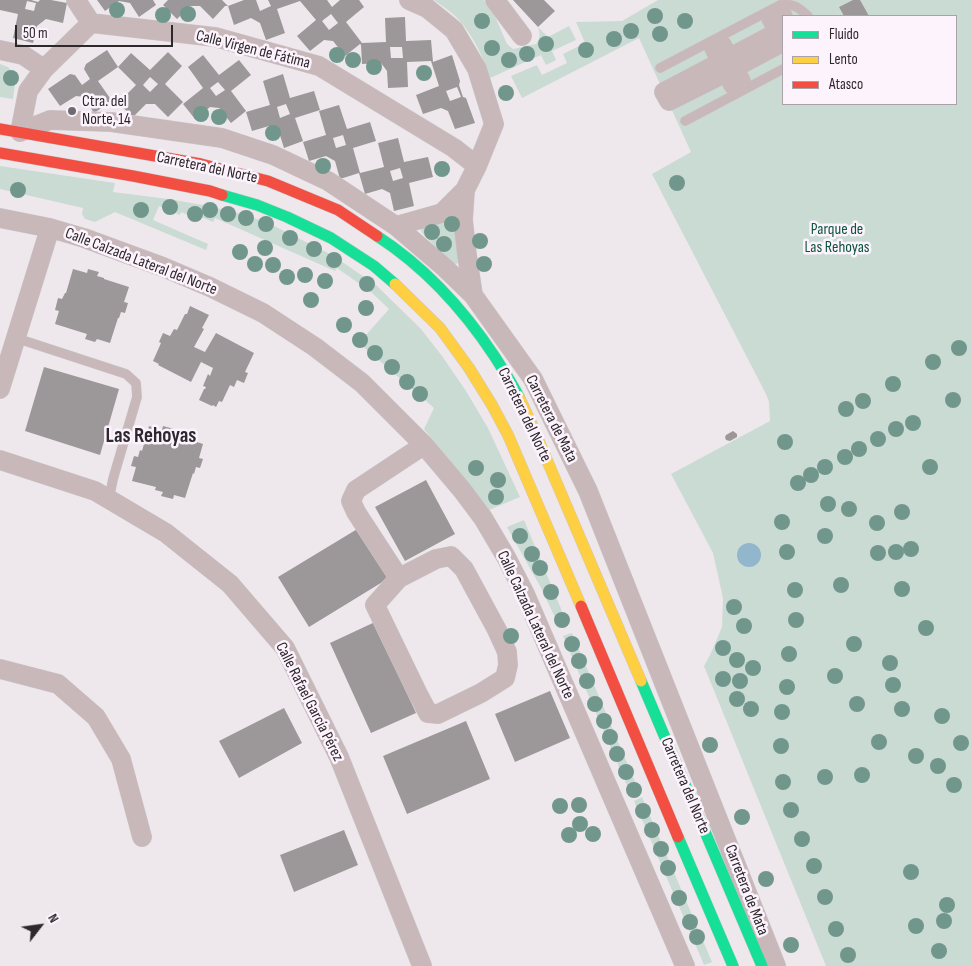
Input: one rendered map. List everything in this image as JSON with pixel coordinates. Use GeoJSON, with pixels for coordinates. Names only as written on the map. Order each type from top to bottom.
{"type":"FeatureCollection","features":[{"type":"Feature","properties":{"kind":"street"},"geometry":{"type":"LineString","coordinates":[[20,132],[28,91],[44,69],[91,23],[76,0]]}},
{"type":"Feature","properties":{"kind":"street"},"geometry":{"type":"LineString","coordinates":[[396,226],[442,213],[465,190],[494,124],[477,69],[454,30],[427,8],[409,0]]}},
{"type":"Feature","properties":{"kind":"street"},"geometry":{"type":"LineString","coordinates":[[495,0],[522,36]]}},
{"type":"Feature","properties":{"kind":"street"},"geometry":{"type":"LineString","coordinates":[[782,16],[771,18],[778,32],[729,58],[722,45],[714,48],[721,62],[664,92],[668,101],[727,72],[734,85],[740,81],[734,68],[782,43]]}},
{"type":"Feature","properties":{"kind":"street","name":"Calle Virgen de Fátima"},"geometry":{"type":"LineString","coordinates":[[91,23],[215,37],[318,66],[454,148],[477,166]]}},
{"type":"Feature","properties":{"kind":"street"},"geometry":{"type":"LineString","coordinates":[[0,50],[23,55],[44,69]]}},
{"type":"Feature","properties":{"kind":"street","name":"Carretera de Mata"},"geometry":{"type":"LineString","coordinates":[[20,132],[50,120],[111,122],[222,138],[273,154],[328,181],[396,226],[444,267],[473,296],[533,379],[588,491],[776,966]]}},
{"type":"Feature","properties":{"kind":"street","name":"Carretera del Norte"},"geometry":{"type":"LineString","coordinates":[[0,129],[201,164],[268,181],[338,210],[388,243],[430,278],[464,314],[513,385],[532,425],[762,966]]}},
{"type":"Feature","properties":{"kind":"street","name":"Carretera del Norte"},"geometry":{"type":"LineString","coordinates":[[0,153],[133,176],[210,192],[257,205],[331,238],[374,266],[440,328],[469,368],[508,435],[733,966]]}},
{"type":"Feature","properties":{"kind":"street"},"geometry":{"type":"LineString","coordinates":[[465,190],[463,220],[473,296]]}},
{"type":"Feature","properties":{"kind":"street","name":"Calle Calzada Lateral del Norte"},"geometry":{"type":"LineString","coordinates":[[0,218],[50,228],[84,238],[163,267],[210,287],[263,314],[316,347],[362,383],[424,445],[483,518],[525,594],[685,966]]}},
{"type":"Feature","properties":{"kind":"street"},"geometry":{"type":"LineString","coordinates":[[0,389],[50,228]]}},
{"type":"Feature","properties":{"kind":"street"},"geometry":{"type":"LineString","coordinates":[[398,578],[350,501],[356,490],[424,445]]}},
{"type":"Feature","properties":{"kind":"street","name":"Calle Rafael García Pérez"},"geometry":{"type":"LineString","coordinates":[[0,460],[95,491],[166,533],[230,584],[284,648],[339,757],[422,966]]}},
{"type":"Feature","properties":{"kind":"street"},"geometry":{"type":"LineString","coordinates":[[451,556],[464,569],[507,652],[508,665],[505,678],[438,714],[428,714],[375,605],[398,578],[436,559],[451,556]]}},
{"type":"Feature","properties":{"kind":"street"},"geometry":{"type":"LineString","coordinates":[[0,669],[58,684],[96,716],[121,759],[142,837]]}},
{"type":"Feature","properties":{"kind":"lane"},"geometry":{"type":"LineString","coordinates":[[660,68],[780,5],[788,4],[800,8],[807,15]]}},
{"type":"Feature","properties":{"kind":"lane"},"geometry":{"type":"LineString","coordinates":[[684,121],[782,70]]}},
{"type":"Feature","properties":{"kind":"lane"},"geometry":{"type":"LineString","coordinates":[[16,338],[126,374],[136,383],[137,397],[113,478],[109,499]]}},
{"type":"Feature","properties":{"kind":"green space"},"geometry":{"type":"Polygon","coordinates":[[[434,0],[484,0],[495,16],[507,44],[513,49],[536,44],[540,35],[538,27],[548,37],[569,26],[576,40],[552,51],[556,60],[546,65],[541,55],[490,78],[469,33],[453,14],[434,0]]]}},
{"type":"Feature","properties":{"kind":"green space","name":"Parque de Las Rehoyas"},"geometry":{"type":"Polygon","coordinates":[[[658,0],[972,0],[972,966],[826,966],[704,666],[722,627],[723,598],[713,553],[671,474],[770,421],[769,402],[652,174],[691,152],[639,38],[522,98],[511,76],[537,65],[542,75],[567,63],[563,54],[585,43],[576,22],[622,21],[658,0]]]}},
{"type":"Feature","properties":{"kind":"green space"},"geometry":{"type":"Polygon","coordinates":[[[0,64],[8,67],[16,76],[13,99],[0,97],[0,64]]]}},
{"type":"Feature","properties":{"kind":"green space"},"geometry":{"type":"Polygon","coordinates":[[[0,166],[115,183],[113,192],[168,199],[238,213],[266,222],[332,255],[376,285],[421,329],[442,356],[488,428],[520,497],[489,510],[424,429],[434,408],[359,343],[389,309],[371,292],[337,268],[335,271],[215,218],[213,222],[199,216],[197,219],[181,212],[180,215],[159,206],[153,220],[208,244],[206,250],[115,212],[95,222],[85,219],[82,214],[83,208],[0,189],[0,166]]]}},
{"type":"Feature","properties":{"kind":"green space"},"geometry":{"type":"Polygon","coordinates":[[[455,218],[460,260],[457,264],[453,264],[421,230],[423,226],[455,218]]]}},
{"type":"Feature","properties":{"kind":"green space"},"geometry":{"type":"Polygon","coordinates":[[[524,520],[567,623],[559,626],[541,588],[507,527],[524,520]]]}},
{"type":"Feature","properties":{"kind":"green space"},"geometry":{"type":"Polygon","coordinates":[[[572,633],[639,791],[631,795],[563,636],[572,633]]]}},
{"type":"Feature","properties":{"kind":"green space"},"geometry":{"type":"Polygon","coordinates":[[[642,797],[712,962],[704,965],[634,801],[642,797]]]}},
{"type":"Feature","properties":{"kind":"water"},"geometry":{"type":"Polygon","coordinates":[[[749,543],[758,546],[761,555],[758,564],[749,567],[740,564],[737,555],[740,546],[749,543]]]}},
{"type":"Feature","properties":{"kind":"building"},"geometry":{"type":"Polygon","coordinates":[[[0,0],[31,0],[38,2],[40,0],[51,0],[67,3],[63,23],[46,19],[37,26],[33,43],[13,38],[18,14],[0,10],[0,0]],[[27,1],[25,9],[34,11],[36,3],[27,1]]]}},
{"type":"Feature","properties":{"kind":"building"},"geometry":{"type":"Polygon","coordinates":[[[97,0],[153,0],[156,5],[139,17],[130,3],[119,1],[105,11],[97,0]]]}},
{"type":"Feature","properties":{"kind":"building"},"geometry":{"type":"Polygon","coordinates":[[[168,0],[222,0],[228,6],[225,6],[213,19],[200,6],[190,6],[177,19],[163,5],[168,0]]]}},
{"type":"Feature","properties":{"kind":"building"},"geometry":{"type":"Polygon","coordinates":[[[244,0],[256,0],[260,11],[271,6],[268,0],[327,0],[332,7],[340,0],[359,0],[364,7],[346,22],[362,43],[386,42],[385,18],[405,17],[406,41],[431,40],[433,62],[452,55],[463,97],[466,98],[475,123],[455,129],[448,111],[441,108],[423,114],[416,95],[439,86],[431,61],[407,62],[408,87],[388,88],[387,71],[381,63],[362,64],[360,44],[345,56],[333,41],[324,40],[310,51],[297,36],[316,20],[300,1],[277,9],[285,33],[266,40],[260,23],[251,18],[234,25],[228,6],[244,0]],[[331,14],[322,21],[329,30],[338,23],[331,14]],[[390,47],[391,58],[403,58],[402,47],[390,47]],[[457,87],[446,91],[450,101],[461,97],[457,87]]]}},
{"type":"Feature","properties":{"kind":"building"},"geometry":{"type":"Polygon","coordinates":[[[513,0],[544,0],[555,11],[538,27],[513,0]]]}},
{"type":"Feature","properties":{"kind":"building"},"geometry":{"type":"Polygon","coordinates":[[[853,0],[860,0],[868,15],[843,15],[839,7],[853,0]]]}},
{"type":"Feature","properties":{"kind":"building"},"geometry":{"type":"Polygon","coordinates":[[[107,50],[118,67],[98,81],[112,101],[94,113],[84,97],[76,96],[60,106],[48,89],[70,74],[75,75],[82,85],[90,79],[84,69],[86,64],[107,50]]]}},
{"type":"Feature","properties":{"kind":"building"},"geometry":{"type":"Polygon","coordinates":[[[168,52],[182,66],[165,84],[183,102],[168,117],[155,104],[146,104],[133,117],[118,103],[136,85],[118,67],[131,53],[150,70],[168,52]],[[150,77],[143,85],[150,92],[158,84],[150,77]]]}},
{"type":"Feature","properties":{"kind":"building"},"geometry":{"type":"Polygon","coordinates":[[[203,55],[219,75],[239,60],[251,75],[231,91],[246,111],[231,123],[219,108],[210,107],[195,119],[183,104],[203,88],[188,67],[203,55]],[[218,82],[210,88],[216,96],[225,90],[218,82]]]}},
{"type":"Feature","properties":{"kind":"building"},"geometry":{"type":"Polygon","coordinates":[[[283,74],[290,98],[314,91],[320,110],[295,118],[303,141],[284,148],[278,129],[269,126],[252,131],[246,112],[270,105],[263,81],[283,74]],[[286,104],[277,107],[280,118],[290,114],[286,104]]]}},
{"type":"Feature","properties":{"kind":"building"},"geometry":{"type":"Polygon","coordinates":[[[339,105],[347,129],[370,122],[376,141],[353,148],[360,173],[384,167],[378,143],[398,138],[404,162],[428,157],[433,177],[409,183],[414,206],[394,211],[390,193],[382,189],[365,194],[359,173],[340,179],[335,161],[326,156],[309,161],[303,142],[326,135],[319,111],[339,105]],[[343,135],[333,138],[336,148],[346,145],[343,135]],[[400,168],[390,171],[393,181],[403,178],[400,168]]]}},
{"type":"Feature","properties":{"kind":"building"},"geometry":{"type":"Polygon","coordinates":[[[73,269],[87,273],[88,269],[99,272],[97,276],[129,287],[124,302],[128,303],[125,313],[121,312],[118,318],[110,343],[97,339],[95,342],[85,339],[87,334],[55,324],[59,311],[55,310],[58,298],[62,299],[66,293],[73,269]]]}},
{"type":"Feature","properties":{"kind":"building"},"geometry":{"type":"Polygon","coordinates":[[[190,306],[209,315],[194,347],[205,352],[216,333],[254,353],[245,372],[248,373],[244,383],[237,380],[234,387],[230,385],[222,402],[219,401],[216,407],[199,400],[206,387],[203,386],[208,374],[210,376],[213,368],[201,362],[191,382],[153,361],[163,333],[170,336],[174,329],[177,330],[190,306]]]}},
{"type":"Feature","properties":{"kind":"building"},"geometry":{"type":"Polygon","coordinates":[[[44,367],[119,389],[100,455],[25,431],[44,367]]]}},
{"type":"Feature","properties":{"kind":"building"},"geometry":{"type":"Polygon","coordinates":[[[149,426],[162,430],[163,426],[174,429],[172,433],[203,444],[199,458],[203,459],[200,468],[196,467],[193,473],[185,498],[174,495],[173,499],[161,496],[163,492],[155,490],[156,487],[132,481],[136,467],[131,466],[134,456],[138,457],[140,450],[142,451],[149,426]]]}},
{"type":"Feature","properties":{"kind":"building"},"geometry":{"type":"Polygon","coordinates":[[[733,431],[737,434],[737,437],[730,441],[726,440],[726,435],[733,431]]]}},
{"type":"Feature","properties":{"kind":"building"},"geometry":{"type":"Polygon","coordinates":[[[426,480],[455,534],[405,561],[375,507],[426,480]]]}},
{"type":"Feature","properties":{"kind":"building"},"geometry":{"type":"Polygon","coordinates":[[[359,528],[389,578],[309,627],[278,577],[359,528]]]}},
{"type":"Feature","properties":{"kind":"building"},"geometry":{"type":"Polygon","coordinates":[[[375,622],[416,713],[371,733],[330,643],[375,622]]]}},
{"type":"Feature","properties":{"kind":"building"},"geometry":{"type":"Polygon","coordinates":[[[550,691],[570,738],[515,762],[495,714],[550,691]]]}},
{"type":"Feature","properties":{"kind":"building"},"geometry":{"type":"Polygon","coordinates":[[[284,708],[302,743],[239,778],[219,741],[284,708]]]}},
{"type":"Feature","properties":{"kind":"building"},"geometry":{"type":"Polygon","coordinates":[[[466,721],[490,779],[407,814],[383,756],[466,721]]]}},
{"type":"Feature","properties":{"kind":"building"},"geometry":{"type":"Polygon","coordinates":[[[344,830],[358,865],[294,892],[280,855],[344,830]]]}},
{"type":"Feature","properties":{"kind":"traffic: fast"},"geometry":{"type":"LineString","coordinates":[[222,195],[257,205],[331,238],[374,266],[395,284]]}},
{"type":"Feature","properties":{"kind":"traffic: fast"},"geometry":{"type":"LineString","coordinates":[[377,236],[411,261],[457,306],[495,357],[519,397]]}},
{"type":"Feature","properties":{"kind":"traffic: fast"},"geometry":{"type":"LineString","coordinates":[[641,681],[762,966]]}},
{"type":"Feature","properties":{"kind":"traffic: fast"},"geometry":{"type":"LineString","coordinates":[[678,837],[733,966]]}},
{"type":"Feature","properties":{"kind":"traffic: slow"},"geometry":{"type":"LineString","coordinates":[[395,284],[440,328],[469,368],[492,405],[508,435],[581,606]]}},
{"type":"Feature","properties":{"kind":"traffic: slow"},"geometry":{"type":"LineString","coordinates":[[519,397],[641,681]]}},
{"type":"Feature","properties":{"kind":"traffic: jam"},"geometry":{"type":"LineString","coordinates":[[0,129],[201,164],[268,181],[338,210],[377,236]]}},
{"type":"Feature","properties":{"kind":"traffic: jam"},"geometry":{"type":"LineString","coordinates":[[0,153],[133,176],[222,195]]}},
{"type":"Feature","properties":{"kind":"traffic: jam"},"geometry":{"type":"LineString","coordinates":[[581,606],[678,837]]}},
{"type":"Feature","properties":{"kind":"place","name":"Ctra. del Norte, 14"},"geometry":{"type":"Point","coordinates":[72,111]}},
{"type":"Feature","properties":{"kind":"district","name":"Las Rehoyas"},"geometry":{"type":"Point","coordinates":[151,437]}}]}
